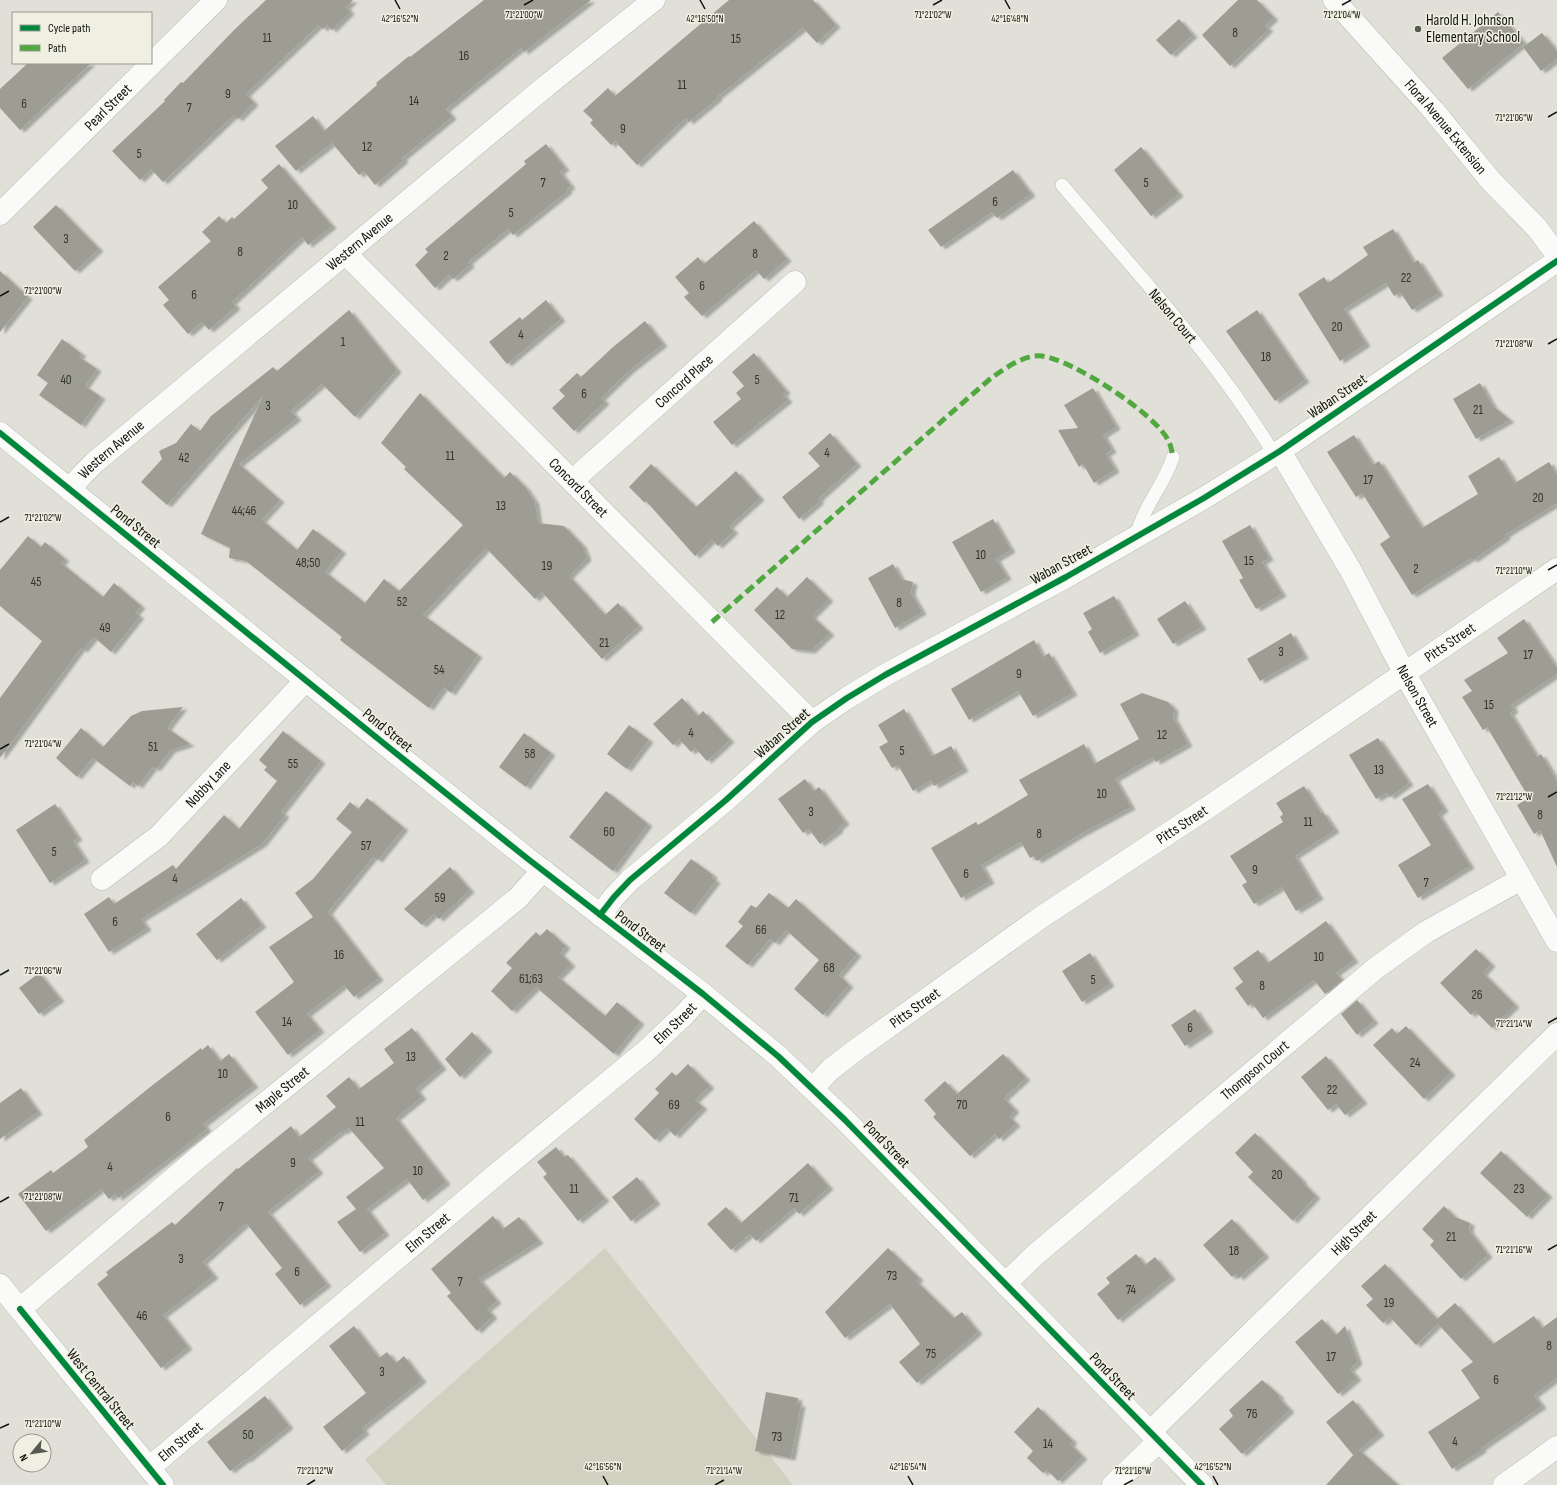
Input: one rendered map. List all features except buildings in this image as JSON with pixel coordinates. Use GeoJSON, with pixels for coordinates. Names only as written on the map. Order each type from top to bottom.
{"type":"FeatureCollection","features":[{"type":"Feature","properties":{"kind":"street","name":"Pearl Street"},"geometry":{"type":"LineString","coordinates":[[152,63],[216,0]]}},
{"type":"Feature","properties":{"kind":"street","name":"Western Avenue"},"geometry":{"type":"LineString","coordinates":[[70,490],[94,463],[345,252],[546,86],[654,0]]}},
{"type":"Feature","properties":{"kind":"street","name":"Floral Avenue Extension"},"geometry":{"type":"LineString","coordinates":[[1334,0],[1433,110],[1491,181],[1537,228],[1557,255]]}},
{"type":"Feature","properties":{"kind":"street","name":"Pearl Street"},"geometry":{"type":"LineString","coordinates":[[0,214],[151,64]]}},
{"type":"Feature","properties":{"kind":"street","name":"Concord Street"},"geometry":{"type":"LineString","coordinates":[[345,252],[812,722]]}},
{"type":"Feature","properties":{"kind":"street","name":"Waban Street"},"geometry":{"type":"LineString","coordinates":[[600,915],[630,880],[726,800],[812,722],[847,698],[885,675],[1136,538],[1204,498],[1277,452],[1557,261]]}},
{"type":"Feature","properties":{"kind":"street","name":"Concord Place"},"geometry":{"type":"LineString","coordinates":[[572,481],[795,282]]}},
{"type":"Feature","properties":{"kind":"street","name":"Pond Street"},"geometry":{"type":"LineString","coordinates":[[0,433],[543,870],[703,994],[779,1057],[813,1088],[1202,1485]]}},
{"type":"Feature","properties":{"kind":"street","name":"Nelson Street"},"geometry":{"type":"LineString","coordinates":[[1277,452],[1351,570],[1405,674],[1557,941]]}},
{"type":"Feature","properties":{"kind":"street","name":"Pitts Street"},"geometry":{"type":"LineString","coordinates":[[813,1088],[831,1069],[1040,918],[1210,806],[1557,569]]}},
{"type":"Feature","properties":{"kind":"street","name":"Nobby Lane"},"geometry":{"type":"LineString","coordinates":[[102,879],[159,836],[306,680]]}},
{"type":"Feature","properties":{"kind":"street","name":"Maple Street"},"geometry":{"type":"LineString","coordinates":[[20,1309],[200,1157],[518,898],[543,870]]}},
{"type":"Feature","properties":{"kind":"street","name":"Thompson Court"},"geometry":{"type":"LineString","coordinates":[[1005,1284],[1035,1255],[1376,968],[1426,932],[1521,879]]}},
{"type":"Feature","properties":{"kind":"street","name":"Elm Street"},"geometry":{"type":"LineString","coordinates":[[149,1468],[498,1173],[647,1050],[685,1014],[703,994]]}},
{"type":"Feature","properties":{"kind":"street","name":"High Street"},"geometry":{"type":"LineString","coordinates":[[1113,1485],[1154,1437],[1557,1034]]}},
{"type":"Feature","properties":{"kind":"street","name":"West Central Street"},"geometry":{"type":"LineString","coordinates":[[0,1286],[163,1485]]}},
{"type":"Feature","properties":{"kind":"street"},"geometry":{"type":"LineString","coordinates":[[1504,1485],[1557,1447]]}},
{"type":"Feature","properties":{"kind":"lane","name":"Nelson Court"},"geometry":{"type":"LineString","coordinates":[[1062,186],[1209,358],[1277,452]]}},
{"type":"Feature","properties":{"kind":"lane"},"geometry":{"type":"LineString","coordinates":[[1136,538],[1139,523],[1170,469],[1173,457]]}},
{"type":"Feature","properties":{"kind":"shaded area"},"geometry":{"type":"Polygon","coordinates":[[[605,1248],[793,1485],[386,1485],[365,1460],[605,1248]]]}},
{"type":"Feature","properties":{"kind":"marked path"},"geometry":{"type":"LineString","coordinates":[[712,622],[990,379],[1008,367],[1028,357],[1042,356],[1055,359],[1092,377],[1112,390],[1132,404],[1162,431],[1170,444],[1173,457]]}},
{"type":"Feature","properties":{"kind":"cycle path"},"geometry":{"type":"LineString","coordinates":[[600,915],[630,880],[726,800],[812,722],[847,698],[885,675],[1066,577],[1204,498],[1280,451],[1557,261]]}},
{"type":"Feature","properties":{"kind":"cycle path"},"geometry":{"type":"LineString","coordinates":[[0,433],[528,859],[703,994],[779,1057],[845,1120],[1202,1485]]}},
{"type":"Feature","properties":{"kind":"cycle path"},"geometry":{"type":"LineString","coordinates":[[20,1309],[163,1485]]}},
{"type":"Feature","properties":{"kind":"place","name":"Harold H. Johnson Elementary School"},"geometry":{"type":"Point","coordinates":[1418,29]}}]}
